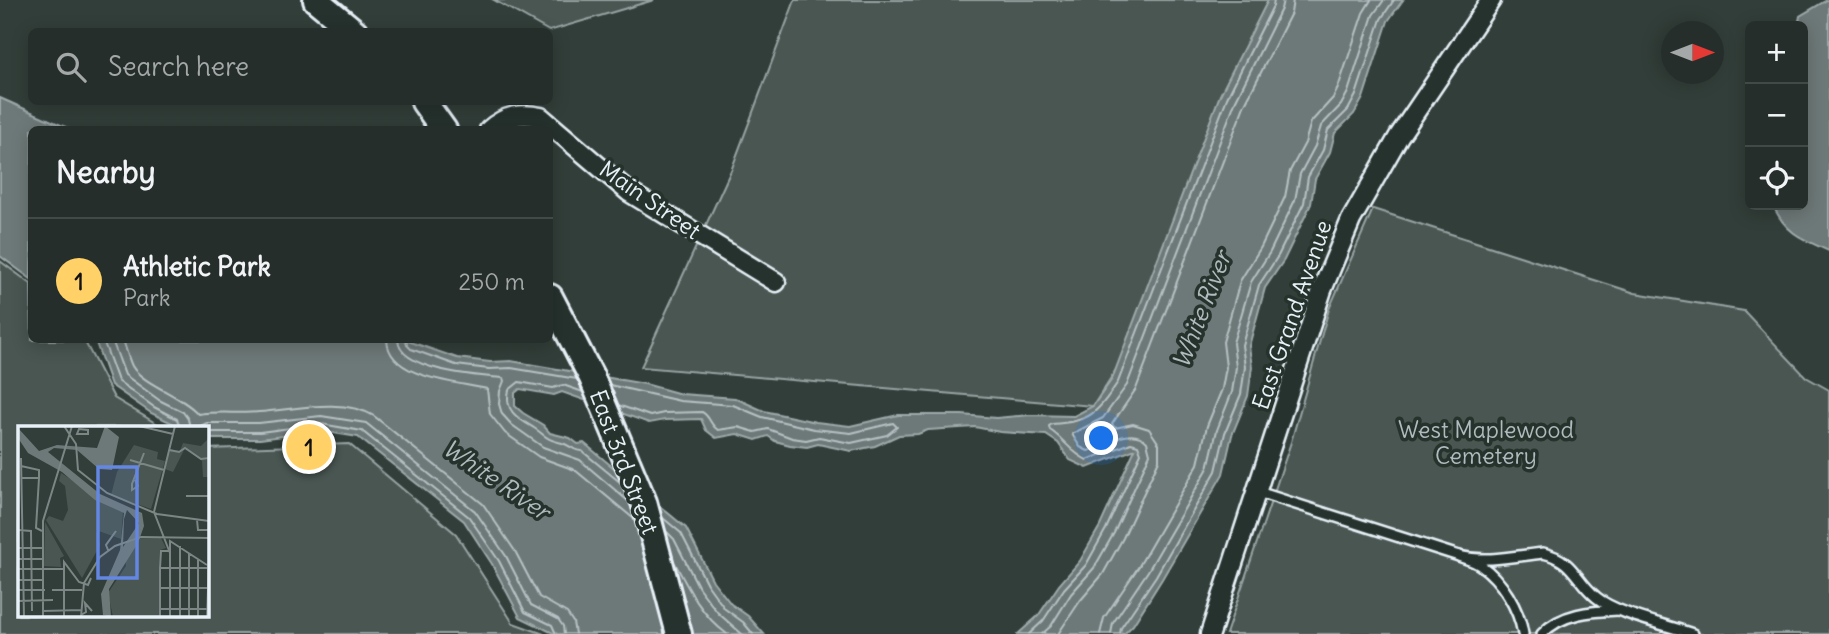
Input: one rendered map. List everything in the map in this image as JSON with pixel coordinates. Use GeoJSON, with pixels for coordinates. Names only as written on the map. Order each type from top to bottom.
{"type":"FeatureCollection","features":[{"type":"Feature","properties":{"kind":"main road"},"geometry":{"type":"LineString","coordinates":[[316,0],[350,28]]}},
{"type":"Feature","properties":{"kind":"main road"},"geometry":{"type":"LineString","coordinates":[[426,105],[441,126]]}},
{"type":"Feature","properties":{"kind":"main road","name":"East 3rd Street"},"geometry":{"type":"LineString","coordinates":[[553,303],[592,378],[644,502],[679,634]]}},
{"type":"Feature","properties":{"kind":"street","name":"East Grand Avenue"},"geometry":{"type":"LineString","coordinates":[[1210,634],[1322,290],[1351,220],[1399,136],[1491,0]]}},
{"type":"Feature","properties":{"kind":"street","name":"Main Street"},"geometry":{"type":"LineString","coordinates":[[494,126],[523,114],[541,117],[552,126]]}},
{"type":"Feature","properties":{"kind":"street","name":"Main Street"},"geometry":{"type":"LineString","coordinates":[[553,127],[629,192],[776,282]]}},
{"type":"Feature","properties":{"kind":"lane"},"geometry":{"type":"LineString","coordinates":[[1258,492],[1475,560],[1543,553],[1552,555],[1570,567],[1596,598],[1620,610],[1693,634]]}},
{"type":"Feature","properties":{"kind":"lane"},"geometry":{"type":"LineString","coordinates":[[1459,556],[1480,565],[1495,580],[1514,606],[1523,634]]}},
{"type":"Feature","properties":{"kind":"lane"},"geometry":{"type":"LineString","coordinates":[[1542,634],[1548,627],[1586,611],[1620,610]]}},
{"type":"Feature","properties":{"kind":"green space"},"geometry":{"type":"Polygon","coordinates":[[[494,0],[654,0],[553,30],[544,28],[494,0]]]}},
{"type":"Feature","properties":{"kind":"green space"},"geometry":{"type":"Polygon","coordinates":[[[795,0],[1349,0],[1093,406],[641,367],[732,168],[795,0]]]}},
{"type":"Feature","properties":{"kind":"green space","name":"West Maplewood Cemetery"},"geometry":{"type":"Polygon","coordinates":[[[1373,209],[1635,293],[1744,311],[1806,377],[1829,390],[1829,634],[1226,634],[1291,442],[1329,309],[1373,209]]]}},
{"type":"Feature","properties":{"kind":"green space"},"geometry":{"type":"Polygon","coordinates":[[[0,261],[28,282],[28,343],[86,343],[114,398],[160,426],[18,426],[18,616],[208,616],[208,449],[349,444],[456,534],[513,623],[544,634],[0,634],[0,261]]]}},
{"type":"Feature","properties":{"kind":"water","name":"White River"},"geometry":{"type":"Polygon","coordinates":[[[1268,0],[1403,0],[1388,21],[1363,98],[1354,114],[1335,133],[1330,152],[1315,179],[1311,204],[1284,260],[1265,288],[1249,346],[1252,367],[1248,396],[1232,435],[1223,474],[1162,579],[1133,625],[1124,634],[1018,634],[1038,616],[1059,585],[1080,561],[1100,526],[1135,449],[1087,468],[1070,460],[1058,443],[1046,435],[1000,432],[975,427],[899,435],[875,446],[851,451],[818,444],[807,447],[775,441],[768,436],[756,440],[737,434],[716,438],[706,430],[701,419],[649,423],[562,392],[554,395],[520,389],[515,393],[515,406],[523,413],[543,425],[550,433],[570,438],[578,444],[584,443],[686,528],[713,581],[731,604],[748,616],[764,634],[555,634],[520,617],[492,564],[464,521],[358,437],[321,431],[260,439],[208,439],[208,426],[178,426],[151,413],[111,385],[96,343],[414,343],[457,358],[490,362],[511,361],[645,384],[681,394],[735,398],[764,411],[850,426],[898,415],[996,418],[1030,415],[1074,416],[1093,406],[1112,379],[1220,95],[1268,0]]]}},
{"type":"Feature","properties":{"kind":"water"},"geometry":{"type":"Polygon","coordinates":[[[1829,0],[1829,251],[1789,229],[1776,210],[1808,210],[1808,21],[1799,21],[1800,16],[1829,0]]]}},
{"type":"Feature","properties":{"kind":"water"},"geometry":{"type":"Polygon","coordinates":[[[0,98],[63,126],[28,126],[28,277],[0,256],[0,98]]]}},
{"type":"Feature","properties":{"kind":"place","name":"Athletic Park"},"geometry":{"type":"Point","coordinates":[309,447]}}]}
